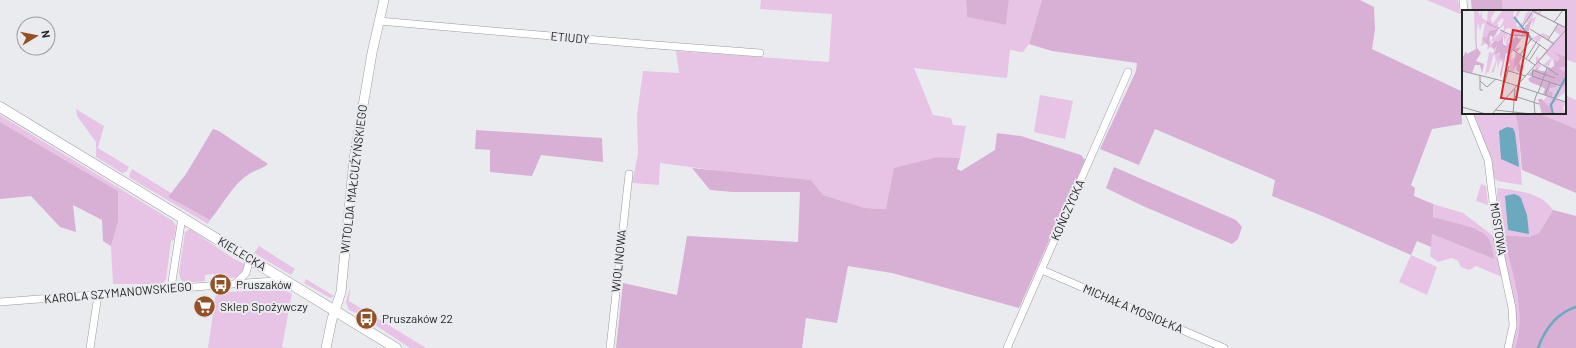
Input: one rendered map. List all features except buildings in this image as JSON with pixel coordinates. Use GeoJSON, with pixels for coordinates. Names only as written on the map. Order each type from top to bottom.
{"type":"FeatureCollection","features":[{"type":"Feature","properties":{"kind":"main road","name":"KIELECKA"},"geometry":{"type":"LineString","coordinates":[[0,106],[396,348]]}},
{"type":"Feature","properties":{"kind":"street","name":"WITOLDA MAŁCUŻYŃSKIEGO"},"geometry":{"type":"LineString","coordinates":[[326,348],[334,310],[341,292],[354,159],[363,102],[384,0]]}},
{"type":"Feature","properties":{"kind":"street"},"geometry":{"type":"LineString","coordinates":[[1463,0],[1464,10]]}},
{"type":"Feature","properties":{"kind":"street","name":"ETIUDY"},"geometry":{"type":"LineString","coordinates":[[379,21],[760,53]]}},
{"type":"Feature","properties":{"kind":"street","name":"KOŃCZYCKA"},"geometry":{"type":"LineString","coordinates":[[1007,348],[1128,72]]}},
{"type":"Feature","properties":{"kind":"street","name":"MOSTOWA"},"geometry":{"type":"LineString","coordinates":[[1469,114],[1488,160],[1498,243],[1512,308],[1512,334],[1508,348]]}},
{"type":"Feature","properties":{"kind":"street","name":"WIOLINOWA"},"geometry":{"type":"LineString","coordinates":[[610,348],[629,174]]}},
{"type":"Feature","properties":{"kind":"street"},"geometry":{"type":"LineString","coordinates":[[171,288],[182,218]]}},
{"type":"Feature","properties":{"kind":"street"},"geometry":{"type":"LineString","coordinates":[[236,283],[246,273],[250,259]]}},
{"type":"Feature","properties":{"kind":"street","name":"MICHAŁA MOSIOŁKA"},"geometry":{"type":"LineString","coordinates":[[1042,270],[1224,348]]}},
{"type":"Feature","properties":{"kind":"street","name":"KAROLA SZYMANOWSKIEGO"},"geometry":{"type":"LineString","coordinates":[[0,302],[273,281],[281,278]]}},
{"type":"Feature","properties":{"kind":"street"},"geometry":{"type":"LineString","coordinates":[[90,348],[98,295]]}},
{"type":"Feature","properties":{"kind":"shaded area"},"geometry":{"type":"Polygon","coordinates":[[[761,0],[966,0],[967,17],[1006,25],[1009,0],[1042,0],[1029,44],[1023,52],[1010,50],[1007,78],[914,68],[933,115],[951,118],[953,125],[966,126],[960,158],[938,157],[886,209],[865,208],[823,195],[811,180],[728,172],[660,163],[659,185],[632,183],[638,154],[637,115],[643,71],[679,73],[676,51],[829,62],[832,14],[760,9],[761,0]]]}},
{"type":"Feature","properties":{"kind":"shaded area"},"geometry":{"type":"Polygon","coordinates":[[[966,0],[1009,0],[1006,25],[967,17],[966,0]]]}},
{"type":"Feature","properties":{"kind":"shaded area"},"geometry":{"type":"Polygon","coordinates":[[[1042,0],[1360,0],[1374,7],[1375,29],[1372,49],[1461,91],[1462,124],[1432,129],[1411,185],[1415,188],[1414,196],[1433,204],[1433,217],[1463,225],[1484,234],[1488,238],[1492,248],[1494,259],[1432,234],[1431,247],[1417,241],[1411,255],[1320,215],[1272,196],[1275,180],[1155,129],[1139,165],[1100,149],[1136,71],[1137,63],[1052,51],[1029,44],[1042,0]]]}},
{"type":"Feature","properties":{"kind":"shaded area"},"geometry":{"type":"Polygon","coordinates":[[[1427,0],[1458,0],[1460,14],[1427,0]]]}},
{"type":"Feature","properties":{"kind":"shaded area"},"geometry":{"type":"Polygon","coordinates":[[[1471,0],[1502,0],[1503,10],[1472,10],[1471,0]]]}},
{"type":"Feature","properties":{"kind":"shaded area"},"geometry":{"type":"Polygon","coordinates":[[[1502,0],[1576,0],[1576,63],[1566,59],[1566,10],[1503,10],[1502,0]]]}},
{"type":"Feature","properties":{"kind":"shaded area"},"geometry":{"type":"Polygon","coordinates":[[[1040,95],[1073,101],[1065,139],[1034,132],[1040,95]]]}},
{"type":"Feature","properties":{"kind":"shaded area"},"geometry":{"type":"Polygon","coordinates":[[[1566,95],[1576,100],[1576,129],[1540,114],[1566,114],[1566,95]]]}},
{"type":"Feature","properties":{"kind":"shaded area"},"geometry":{"type":"Polygon","coordinates":[[[76,109],[104,126],[98,148],[129,167],[126,172],[122,173],[96,157],[96,142],[77,116],[76,109]]]}},
{"type":"Feature","properties":{"kind":"shaded area"},"geometry":{"type":"Polygon","coordinates":[[[1472,114],[1515,114],[1518,125],[1522,185],[1498,181],[1494,178],[1489,152],[1472,114]]]}},
{"type":"Feature","properties":{"kind":"shaded area"},"geometry":{"type":"Polygon","coordinates":[[[1515,114],[1540,114],[1576,129],[1576,193],[1522,170],[1518,125],[1515,114]]]}},
{"type":"Feature","properties":{"kind":"shaded area"},"geometry":{"type":"Polygon","coordinates":[[[0,115],[173,221],[176,226],[174,240],[171,241],[166,280],[162,284],[113,284],[111,246],[118,222],[118,191],[0,122],[0,115]]]}},
{"type":"Feature","properties":{"kind":"shaded area"},"geometry":{"type":"Polygon","coordinates":[[[0,122],[118,191],[118,222],[111,246],[103,241],[102,220],[73,205],[76,232],[60,227],[31,196],[0,199],[0,122]]]}},
{"type":"Feature","properties":{"kind":"shaded area"},"geometry":{"type":"Polygon","coordinates":[[[213,129],[219,131],[268,164],[249,174],[237,184],[210,220],[168,197],[186,174],[213,129]]]}},
{"type":"Feature","properties":{"kind":"shaded area"},"geometry":{"type":"Polygon","coordinates":[[[476,130],[602,138],[603,162],[541,155],[532,176],[490,172],[490,150],[475,149],[476,130]]]}},
{"type":"Feature","properties":{"kind":"shaded area"},"geometry":{"type":"Polygon","coordinates":[[[997,133],[1021,136],[1081,155],[1085,160],[1019,308],[892,273],[848,266],[837,323],[806,318],[802,348],[616,348],[623,283],[677,295],[687,236],[798,242],[800,192],[733,192],[710,190],[692,168],[811,180],[823,195],[865,208],[886,209],[894,168],[938,157],[960,158],[957,169],[961,171],[995,150],[997,133]]]}},
{"type":"Feature","properties":{"kind":"shaded area"},"geometry":{"type":"Polygon","coordinates":[[[1114,167],[1236,220],[1242,227],[1238,239],[1232,244],[1143,206],[1106,188],[1114,167]]]}},
{"type":"Feature","properties":{"kind":"shaded area"},"geometry":{"type":"Polygon","coordinates":[[[132,169],[171,193],[168,197],[210,220],[208,224],[130,178],[129,176],[132,169]]]}},
{"type":"Feature","properties":{"kind":"shaded area"},"geometry":{"type":"Polygon","coordinates":[[[1481,184],[1486,186],[1488,205],[1476,201],[1481,184]]]}},
{"type":"Feature","properties":{"kind":"shaded area"},"geometry":{"type":"Polygon","coordinates":[[[1498,188],[1528,193],[1536,196],[1542,199],[1553,210],[1539,233],[1529,237],[1504,235],[1519,306],[1518,334],[1515,348],[1512,348],[1514,334],[1514,307],[1500,234],[1498,188]]]}},
{"type":"Feature","properties":{"kind":"shaded area"},"geometry":{"type":"Polygon","coordinates":[[[1433,204],[1463,213],[1492,235],[1494,238],[1502,277],[1476,266],[1469,270],[1461,267],[1458,261],[1452,258],[1438,262],[1430,256],[1432,234],[1494,259],[1480,231],[1433,217],[1433,204]]]}},
{"type":"Feature","properties":{"kind":"shaded area"},"geometry":{"type":"Polygon","coordinates":[[[1553,210],[1576,216],[1576,348],[1515,348],[1518,334],[1519,306],[1514,277],[1503,235],[1529,237],[1539,233],[1553,210]]]}},
{"type":"Feature","properties":{"kind":"shaded area"},"geometry":{"type":"Polygon","coordinates":[[[190,229],[234,259],[245,264],[245,269],[238,277],[215,280],[214,274],[205,275],[205,281],[186,283],[181,280],[179,273],[185,232],[190,229]]]}},
{"type":"Feature","properties":{"kind":"shaded area"},"geometry":{"type":"Polygon","coordinates":[[[259,246],[295,269],[291,275],[254,253],[259,246]]]}},
{"type":"Feature","properties":{"kind":"shaded area"},"geometry":{"type":"Polygon","coordinates":[[[1411,255],[1437,267],[1427,295],[1399,282],[1411,255]]]}},
{"type":"Feature","properties":{"kind":"shaded area"},"geometry":{"type":"Polygon","coordinates":[[[306,279],[334,296],[330,298],[304,283],[306,279]]]}},
{"type":"Feature","properties":{"kind":"shaded area"},"geometry":{"type":"Polygon","coordinates":[[[350,287],[349,301],[426,348],[410,348],[369,321],[370,319],[349,310],[346,302],[350,287]]]}},
{"type":"Feature","properties":{"kind":"shaded area"},"geometry":{"type":"Polygon","coordinates":[[[276,289],[292,293],[282,347],[285,348],[208,348],[216,293],[276,289]]]}},
{"type":"Feature","properties":{"kind":"water"},"geometry":{"type":"Polygon","coordinates":[[[1507,127],[1513,128],[1515,133],[1519,167],[1501,159],[1499,131],[1507,127]]]}},
{"type":"Feature","properties":{"kind":"water"},"geometry":{"type":"Polygon","coordinates":[[[1514,194],[1521,198],[1527,215],[1529,234],[1508,230],[1505,196],[1514,194]]]}},
{"type":"Feature","properties":{"kind":"waterway"},"geometry":{"type":"LineString","coordinates":[[1538,348],[1544,334],[1552,323],[1563,313],[1576,307]]}},
{"type":"Feature","properties":{"kind":"place","name":"Pruszaków"},"geometry":{"type":"Point","coordinates":[220,285]}},
{"type":"Feature","properties":{"kind":"place","name":"Sklep Spożywczy"},"geometry":{"type":"Point","coordinates":[205,307]}},
{"type":"Feature","properties":{"kind":"place","name":"Pruszaków 22"},"geometry":{"type":"Point","coordinates":[367,319]}}]}
